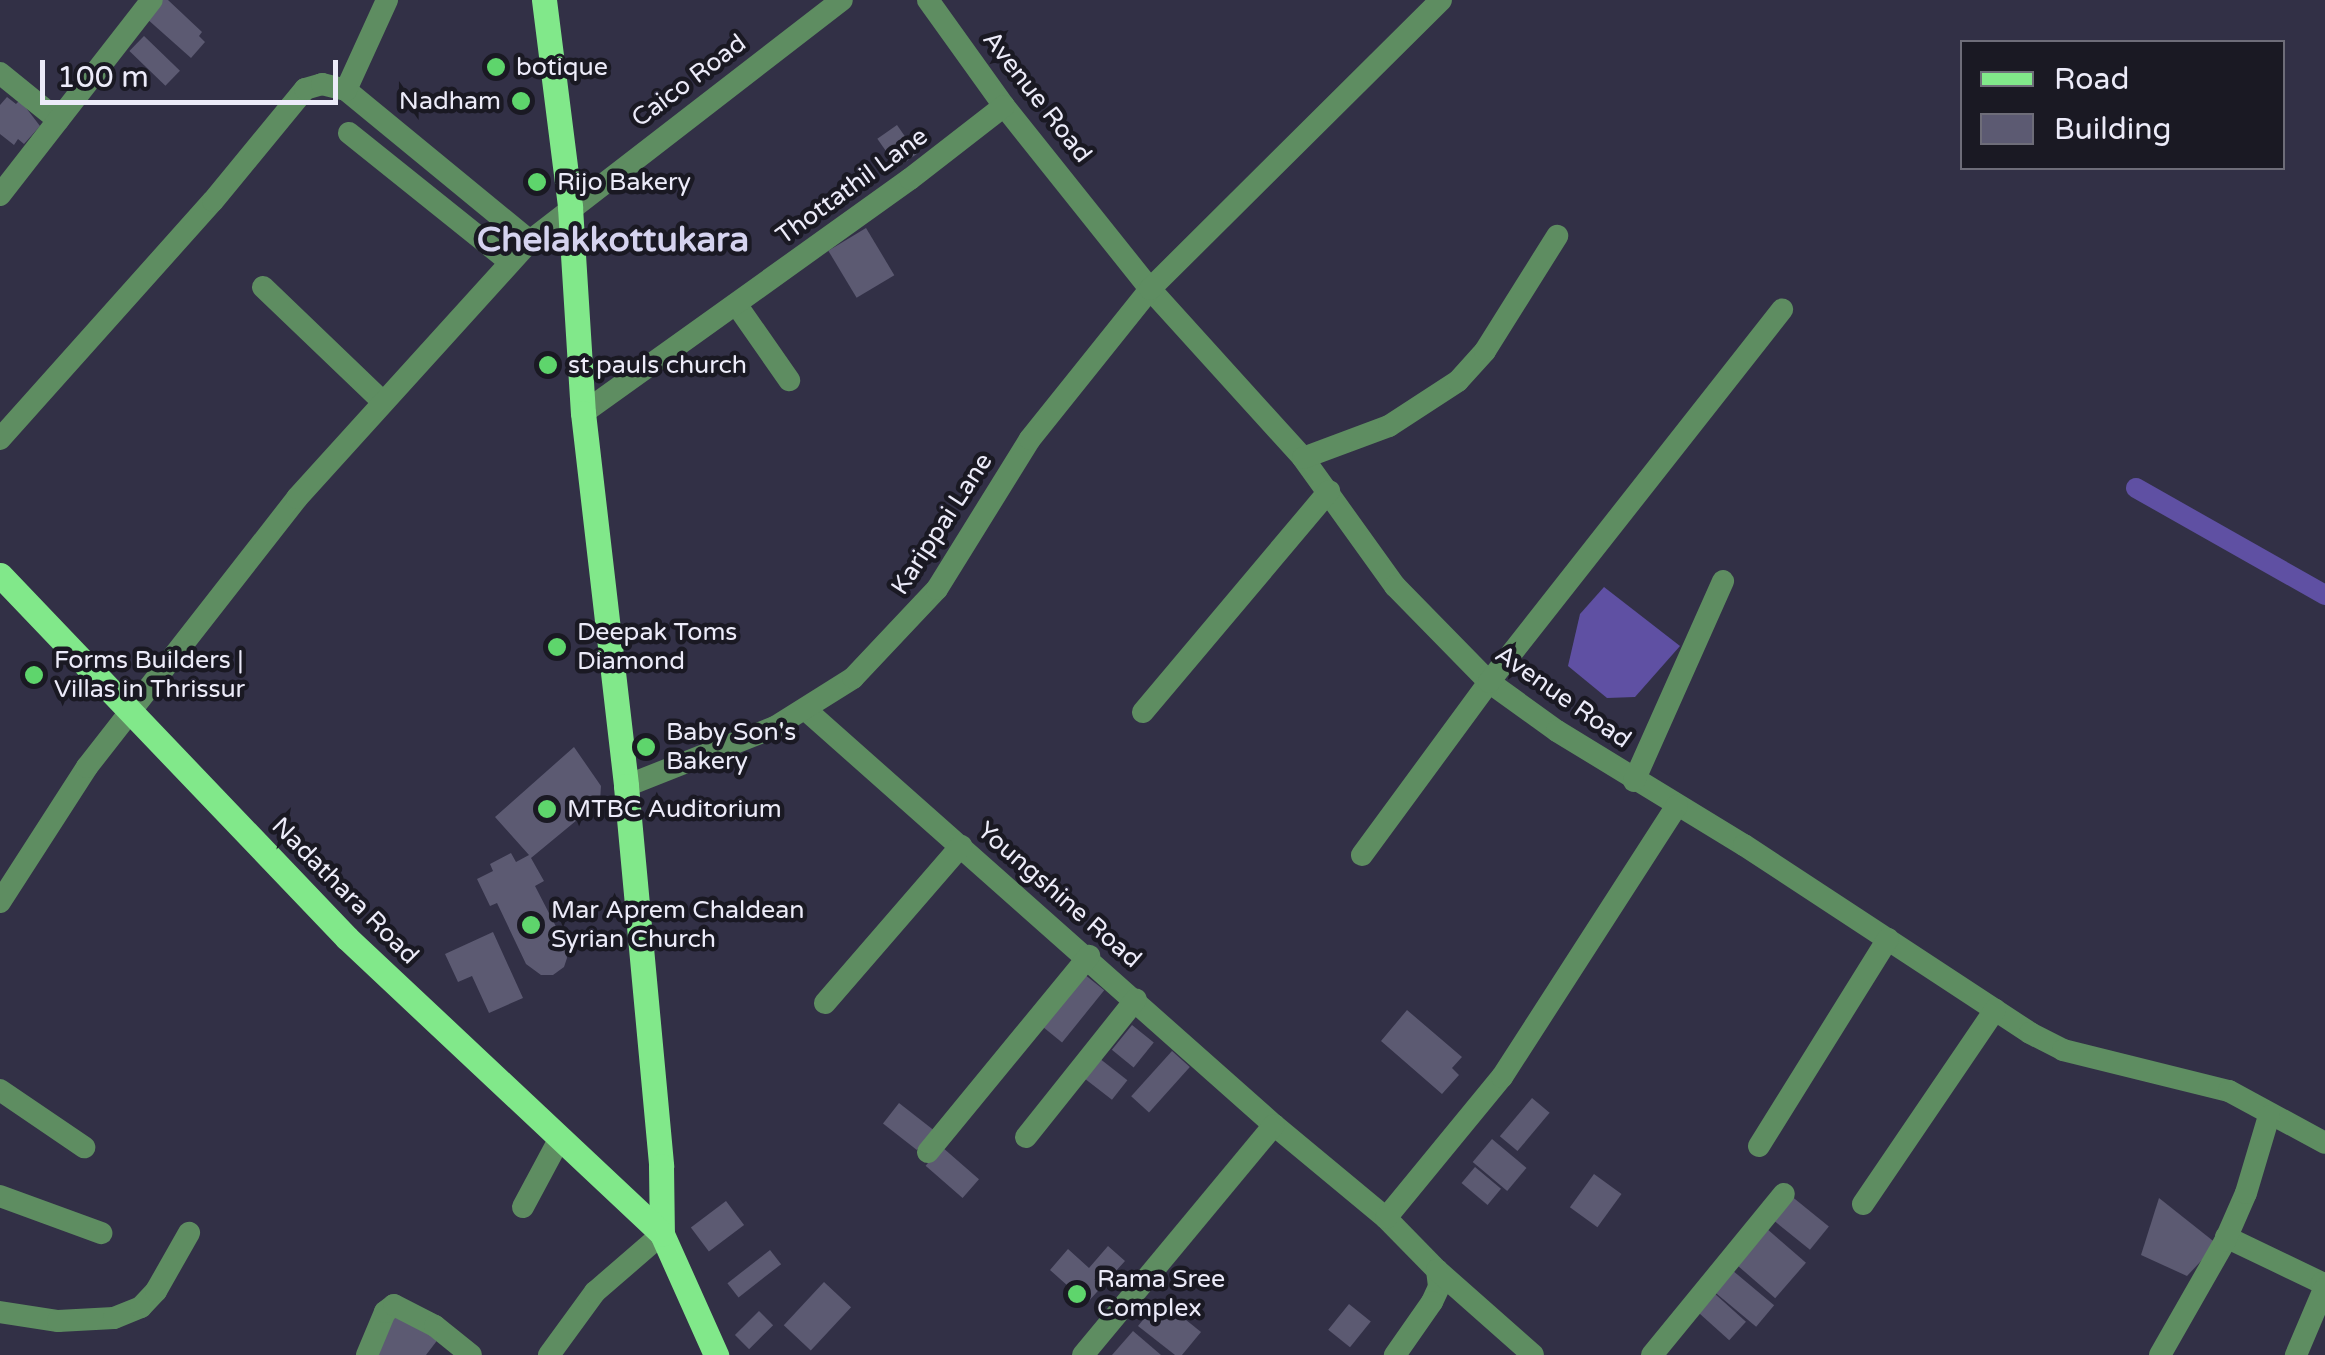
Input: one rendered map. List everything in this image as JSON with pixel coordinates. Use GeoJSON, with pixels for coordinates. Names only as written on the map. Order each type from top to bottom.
{"type":"FeatureCollection","features":[{"type":"Feature","properties":{"kind":"main road"},"geometry":{"type":"LineString","coordinates":[[544,0],[570,207],[583,413],[626,786],[660,1166],[662,1234],[716,1355]]}},
{"type":"Feature","properties":{"kind":"main road","name":"Nadathara Road"},"geometry":{"type":"LineString","coordinates":[[0,575],[347,938],[662,1234]]}},
{"type":"Feature","properties":{"kind":"street"},"geometry":{"type":"LineString","coordinates":[[0,194],[152,0]]}},
{"type":"Feature","properties":{"kind":"street"},"geometry":{"type":"LineString","coordinates":[[346,90],[387,0]]}},
{"type":"Feature","properties":{"kind":"street","name":"Caico Road"},"geometry":{"type":"LineString","coordinates":[[0,902],[128,711],[298,498],[510,262],[570,207],[842,0]]}},
{"type":"Feature","properties":{"kind":"street","name":"Avenue Road"},"geometry":{"type":"LineString","coordinates":[[928,0],[1004,106],[1150,288],[1302,458],[1395,586],[1489,682],[1634,780],[2063,1050],[2228,1091],[2325,1143]]}},
{"type":"Feature","properties":{"kind":"street","name":"Karippai Lane"},"geometry":{"type":"LineString","coordinates":[[626,786],[696,762],[806,710],[854,678],[937,590],[1030,439],[1150,288],[1442,0]]}},
{"type":"Feature","properties":{"kind":"street"},"geometry":{"type":"LineString","coordinates":[[0,73],[58,120]]}},
{"type":"Feature","properties":{"kind":"street"},"geometry":{"type":"LineString","coordinates":[[0,439],[213,201],[305,90],[322,84],[346,90],[530,241]]}},
{"type":"Feature","properties":{"kind":"street","name":"Thottathil Lane"},"geometry":{"type":"LineString","coordinates":[[583,413],[1004,106]]}},
{"type":"Feature","properties":{"kind":"street"},"geometry":{"type":"LineString","coordinates":[[350,133],[510,262]]}},
{"type":"Feature","properties":{"kind":"street"},"geometry":{"type":"LineString","coordinates":[[1302,458],[1389,426],[1458,381],[1485,351],[1557,236]]}},
{"type":"Feature","properties":{"kind":"street"},"geometry":{"type":"LineString","coordinates":[[263,287],[384,402]]}},
{"type":"Feature","properties":{"kind":"street"},"geometry":{"type":"LineString","coordinates":[[736,304],[790,380]]}},
{"type":"Feature","properties":{"kind":"street"},"geometry":{"type":"LineString","coordinates":[[1362,856],[1489,682],[1782,309]]}},
{"type":"Feature","properties":{"kind":"street"},"geometry":{"type":"LineString","coordinates":[[1144,712],[1328,491]]}},
{"type":"Feature","properties":{"kind":"street"},"geometry":{"type":"LineString","coordinates":[[1634,780],[1723,580]]}},
{"type":"Feature","properties":{"kind":"street","name":"Youngshine Road"},"geometry":{"type":"LineString","coordinates":[[806,710],[1089,956],[1274,1124],[1386,1218],[1437,1270],[1533,1355]]}},
{"type":"Feature","properties":{"kind":"street"},"geometry":{"type":"LineString","coordinates":[[1386,1218],[1502,1076],[1677,805]]}},
{"type":"Feature","properties":{"kind":"street"},"geometry":{"type":"LineString","coordinates":[[824,1003],[961,846]]}},
{"type":"Feature","properties":{"kind":"street"},"geometry":{"type":"LineString","coordinates":[[1759,1146],[1888,939]]}},
{"type":"Feature","properties":{"kind":"street"},"geometry":{"type":"LineString","coordinates":[[928,1152],[1089,956]]}},
{"type":"Feature","properties":{"kind":"street"},"geometry":{"type":"LineString","coordinates":[[1026,1137],[1136,999]]}},
{"type":"Feature","properties":{"kind":"street"},"geometry":{"type":"LineString","coordinates":[[1863,1204],[1995,1010]]}},
{"type":"Feature","properties":{"kind":"street"},"geometry":{"type":"LineString","coordinates":[[0,1090],[84,1146]]}},
{"type":"Feature","properties":{"kind":"street"},"geometry":{"type":"LineString","coordinates":[[2160,1355],[2226,1237],[2246,1193],[2269,1116]]}},
{"type":"Feature","properties":{"kind":"street"},"geometry":{"type":"LineString","coordinates":[[1083,1355],[1274,1124]]}},
{"type":"Feature","properties":{"kind":"street"},"geometry":{"type":"LineString","coordinates":[[523,1207],[559,1140]]}},
{"type":"Feature","properties":{"kind":"street"},"geometry":{"type":"LineString","coordinates":[[1652,1355],[1784,1194]]}},
{"type":"Feature","properties":{"kind":"street"},"geometry":{"type":"LineString","coordinates":[[0,1196],[101,1233]]}},
{"type":"Feature","properties":{"kind":"street"},"geometry":{"type":"LineString","coordinates":[[0,1312],[58,1321],[114,1318],[141,1307],[156,1291],[190,1233]]}},
{"type":"Feature","properties":{"kind":"street"},"geometry":{"type":"LineString","coordinates":[[549,1355],[595,1292],[662,1234]]}},
{"type":"Feature","properties":{"kind":"street"},"geometry":{"type":"LineString","coordinates":[[2226,1237],[2322,1284],[2324,1289],[2296,1355]]}},
{"type":"Feature","properties":{"kind":"street"},"geometry":{"type":"LineString","coordinates":[[1395,1355],[1439,1288],[1437,1270]]}},
{"type":"Feature","properties":{"kind":"street"},"geometry":{"type":"LineString","coordinates":[[367,1355],[385,1312],[394,1306],[435,1326],[470,1355]]}},
{"type":"Feature","properties":{"kind":"shaded area"},"geometry":{"type":"Polygon","coordinates":[[[1604,587],[1680,646],[1635,697],[1607,698],[1568,666],[1580,614],[1604,587]]]}},
{"type":"Feature","properties":{"kind":"building"},"geometry":{"type":"Polygon","coordinates":[[[161,0],[168,0],[202,32],[199,36],[205,42],[191,58],[146,18],[161,0]]]}},
{"type":"Feature","properties":{"kind":"building"},"geometry":{"type":"Polygon","coordinates":[[[144,36],[180,71],[165,86],[129,51],[144,36]]]}},
{"type":"Feature","properties":{"kind":"building"},"geometry":{"type":"Polygon","coordinates":[[[7,97],[16,104],[20,100],[40,126],[24,144],[18,139],[14,145],[0,134],[0,105],[7,97]]]}},
{"type":"Feature","properties":{"kind":"building"},"geometry":{"type":"Polygon","coordinates":[[[897,125],[917,154],[897,167],[877,139],[897,125]]]}},
{"type":"Feature","properties":{"kind":"building"},"geometry":{"type":"Polygon","coordinates":[[[866,228],[894,275],[857,298],[828,251],[866,228]]]}},
{"type":"Feature","properties":{"kind":"building"},"geometry":{"type":"Polygon","coordinates":[[[574,747],[601,786],[600,801],[531,858],[544,881],[535,886],[565,944],[567,958],[564,967],[553,975],[541,975],[526,964],[497,903],[490,906],[477,879],[493,871],[490,864],[511,853],[516,862],[529,855],[495,817],[574,747]]]}},
{"type":"Feature","properties":{"kind":"building"},"geometry":{"type":"Polygon","coordinates":[[[493,932],[523,998],[489,1013],[472,976],[458,982],[445,954],[493,932]]]}},
{"type":"Feature","properties":{"kind":"building"},"geometry":{"type":"Polygon","coordinates":[[[1084,974],[1104,990],[1062,1042],[1042,1026],[1084,974]]]}},
{"type":"Feature","properties":{"kind":"building"},"geometry":{"type":"Polygon","coordinates":[[[1407,1010],[1462,1057],[1452,1068],[1459,1075],[1442,1094],[1381,1041],[1407,1010]]]}},
{"type":"Feature","properties":{"kind":"building"},"geometry":{"type":"Polygon","coordinates":[[[1132,1025],[1154,1043],[1134,1067],[1112,1050],[1132,1025]]]}},
{"type":"Feature","properties":{"kind":"building"},"geometry":{"type":"Polygon","coordinates":[[[1172,1051],[1190,1067],[1149,1112],[1131,1096],[1172,1051]]]}},
{"type":"Feature","properties":{"kind":"building"},"geometry":{"type":"Polygon","coordinates":[[[1099,1058],[1127,1080],[1112,1100],[1084,1078],[1099,1058]]]}},
{"type":"Feature","properties":{"kind":"building"},"geometry":{"type":"Polygon","coordinates":[[[1532,1098],[1550,1113],[1517,1151],[1500,1136],[1532,1098]]]}},
{"type":"Feature","properties":{"kind":"building"},"geometry":{"type":"Polygon","coordinates":[[[899,1103],[933,1129],[917,1150],[883,1123],[899,1103]]]}},
{"type":"Feature","properties":{"kind":"building"},"geometry":{"type":"Polygon","coordinates":[[[1492,1139],[1526,1168],[1507,1191],[1473,1162],[1492,1139]]]}},
{"type":"Feature","properties":{"kind":"building"},"geometry":{"type":"Polygon","coordinates":[[[942,1147],[979,1179],[963,1198],[926,1166],[942,1147]]]}},
{"type":"Feature","properties":{"kind":"building"},"geometry":{"type":"Polygon","coordinates":[[[1475,1167],[1501,1189],[1488,1205],[1462,1183],[1475,1167]]]}},
{"type":"Feature","properties":{"kind":"building"},"geometry":{"type":"Polygon","coordinates":[[[1594,1174],[1622,1194],[1597,1227],[1570,1207],[1594,1174]]]}},
{"type":"Feature","properties":{"kind":"building"},"geometry":{"type":"Polygon","coordinates":[[[1790,1195],[1829,1226],[1810,1250],[1771,1218],[1790,1195]]]}},
{"type":"Feature","properties":{"kind":"building"},"geometry":{"type":"Polygon","coordinates":[[[2159,1198],[2217,1244],[2187,1276],[2141,1255],[2159,1198]]]}},
{"type":"Feature","properties":{"kind":"building"},"geometry":{"type":"Polygon","coordinates":[[[726,1201],[744,1225],[709,1251],[691,1227],[726,1201]]]}},
{"type":"Feature","properties":{"kind":"building"},"geometry":{"type":"Polygon","coordinates":[[[1766,1228],[1806,1263],[1775,1298],[1735,1263],[1766,1228]]]}},
{"type":"Feature","properties":{"kind":"building"},"geometry":{"type":"Polygon","coordinates":[[[1108,1246],[1125,1261],[1087,1303],[1050,1270],[1068,1249],[1089,1268],[1108,1246]]]}},
{"type":"Feature","properties":{"kind":"building"},"geometry":{"type":"Polygon","coordinates":[[[770,1250],[781,1264],[739,1297],[727,1283],[770,1250]]]}},
{"type":"Feature","properties":{"kind":"building"},"geometry":{"type":"Polygon","coordinates":[[[1732,1270],[1774,1305],[1756,1327],[1714,1291],[1732,1270]]]}},
{"type":"Feature","properties":{"kind":"building"},"geometry":{"type":"Polygon","coordinates":[[[824,1282],[851,1307],[811,1350],[784,1325],[824,1282]]]}},
{"type":"Feature","properties":{"kind":"building"},"geometry":{"type":"Polygon","coordinates":[[[1714,1293],[1746,1322],[1729,1340],[1697,1312],[1714,1293]]]}},
{"type":"Feature","properties":{"kind":"building"},"geometry":{"type":"Polygon","coordinates":[[[1160,1299],[1201,1332],[1182,1355],[1175,1355],[1138,1326],[1160,1299]]]}},
{"type":"Feature","properties":{"kind":"building"},"geometry":{"type":"Polygon","coordinates":[[[1349,1304],[1371,1322],[1350,1347],[1328,1330],[1349,1304]]]}},
{"type":"Feature","properties":{"kind":"building"},"geometry":{"type":"Polygon","coordinates":[[[396,1311],[439,1338],[426,1355],[375,1355],[396,1311]]]}},
{"type":"Feature","properties":{"kind":"building"},"geometry":{"type":"Polygon","coordinates":[[[759,1311],[773,1325],[749,1349],[735,1335],[759,1311]]]}},
{"type":"Feature","properties":{"kind":"building"},"geometry":{"type":"Polygon","coordinates":[[[1133,1331],[1161,1355],[1112,1355],[1133,1331]]]}},
{"type":"Feature","properties":{"kind":"waterway"},"geometry":{"type":"LineString","coordinates":[[2136,488],[2325,595]]}},
{"type":"Feature","properties":{"kind":"place","name":"botique"},"geometry":{"type":"Point","coordinates":[496,67]}},
{"type":"Feature","properties":{"kind":"place","name":"Nadham"},"geometry":{"type":"Point","coordinates":[521,101]}},
{"type":"Feature","properties":{"kind":"place","name":"Rijo Bakery"},"geometry":{"type":"Point","coordinates":[537,182]}},
{"type":"Feature","properties":{"kind":"place","name":"st pauls church"},"geometry":{"type":"Point","coordinates":[548,365]}},
{"type":"Feature","properties":{"kind":"place","name":"Deepak Toms Diamond"},"geometry":{"type":"Point","coordinates":[557,647]}},
{"type":"Feature","properties":{"kind":"place","name":"Forms Builders | Villas in Thrissur"},"geometry":{"type":"Point","coordinates":[34,675]}},
{"type":"Feature","properties":{"kind":"place","name":"Baby Son's Bakery"},"geometry":{"type":"Point","coordinates":[646,747]}},
{"type":"Feature","properties":{"kind":"place","name":"MTBC Auditorium"},"geometry":{"type":"Point","coordinates":[547,809]}},
{"type":"Feature","properties":{"kind":"place","name":"Mar Aprem Chaldean Syrian Church"},"geometry":{"type":"Point","coordinates":[531,925]}},
{"type":"Feature","properties":{"kind":"place","name":"Rama Sree Complex"},"geometry":{"type":"Point","coordinates":[1077,1294]}},
{"type":"Feature","properties":{"kind":"district","name":"Chelakkottukara"},"geometry":{"type":"Point","coordinates":[613,240]}}]}
